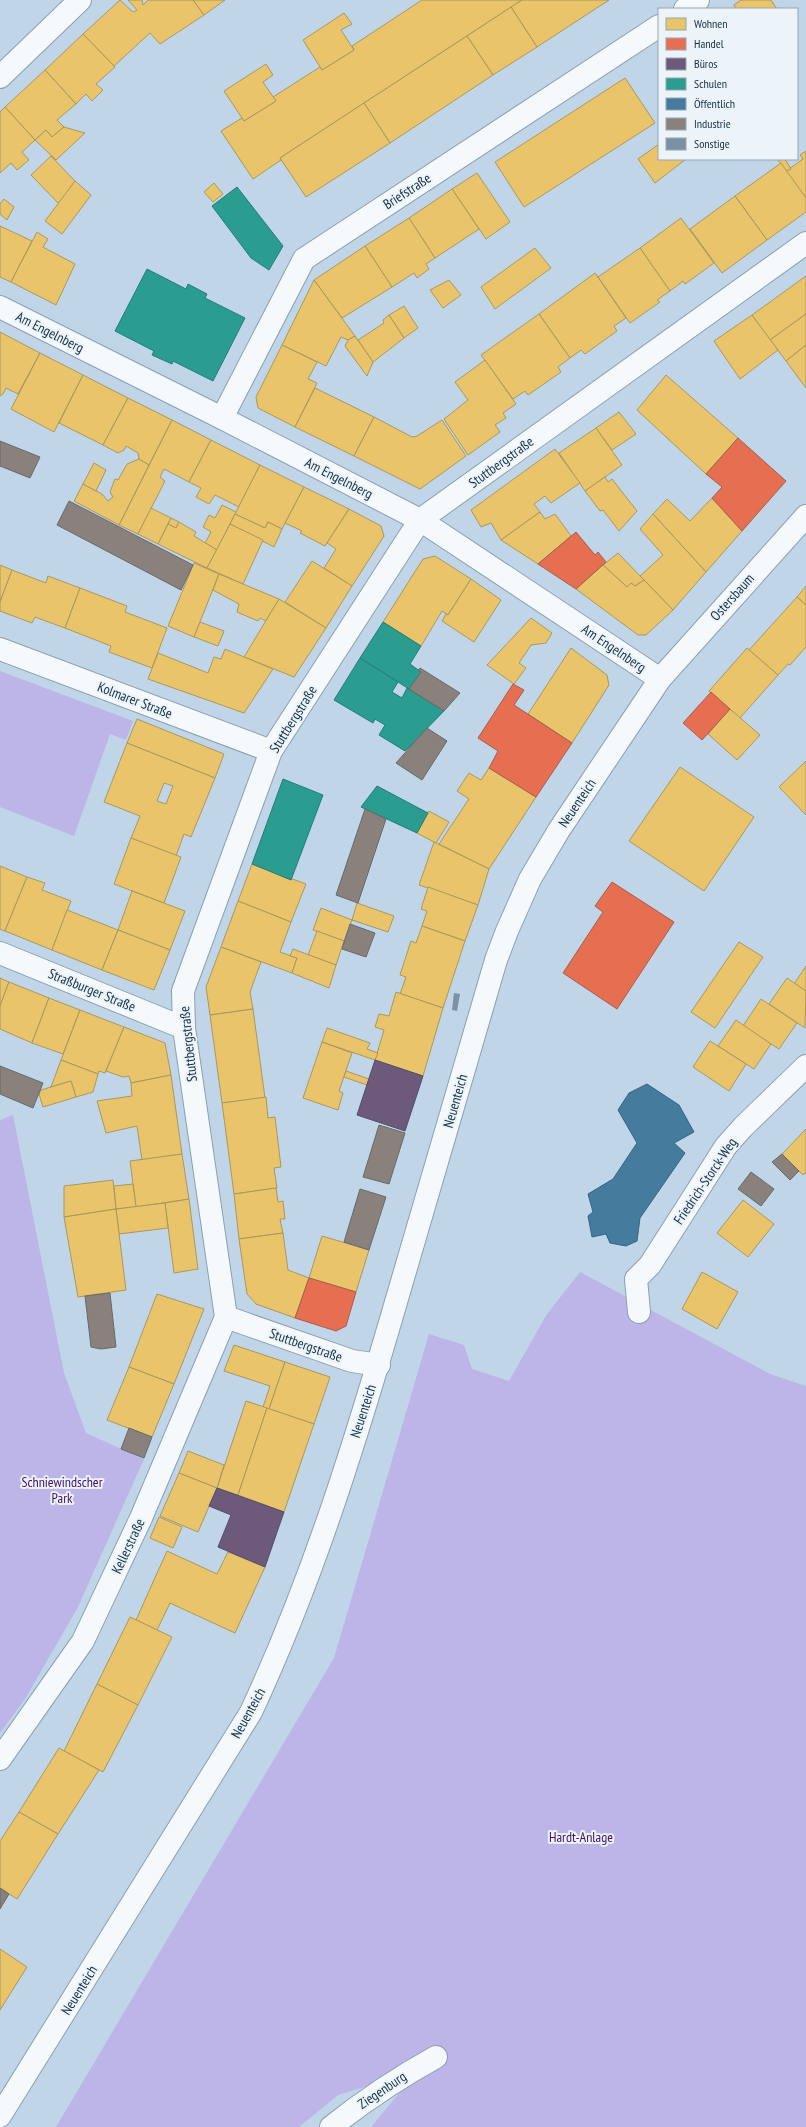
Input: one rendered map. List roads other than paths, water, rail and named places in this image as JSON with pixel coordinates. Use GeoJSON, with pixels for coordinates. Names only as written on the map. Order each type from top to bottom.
{"type":"FeatureCollection","features":[{"type":"Feature","properties":{"kind":"street"},"geometry":{"type":"LineString","coordinates":[[0,77],[80,0]]}},
{"type":"Feature","properties":{"kind":"street"},"geometry":{"type":"LineString","coordinates":[[686,8],[698,0]]}},
{"type":"Feature","properties":{"kind":"street","name":"Briefstraße"},"geometry":{"type":"LineString","coordinates":[[222,418],[304,259],[658,27]]}},
{"type":"Feature","properties":{"kind":"street","name":"Stuttbergstraße"},"geometry":{"type":"LineString","coordinates":[[379,1365],[352,1361],[226,1317],[184,1028],[183,991],[271,751],[420,520],[806,243]]}},
{"type":"Feature","properties":{"kind":"street","name":"Am Engelnberg"},"geometry":{"type":"LineString","coordinates":[[0,307],[222,418],[420,520],[660,679]]}},
{"type":"Feature","properties":{"kind":"street","name":"Ostersbaum"},"geometry":{"type":"LineString","coordinates":[[660,679],[806,516]]}},
{"type":"Feature","properties":{"kind":"street","name":"Kolmarer Straße"},"geometry":{"type":"LineString","coordinates":[[0,648],[271,751]]}},
{"type":"Feature","properties":{"kind":"street","name":"Neuenteich"},"geometry":{"type":"LineString","coordinates":[[0,2116],[251,1712],[308,1581],[379,1365],[452,1110],[506,931],[530,879],[558,830],[660,679]]}},
{"type":"Feature","properties":{"kind":"street","name":"Straßburger Straße"},"geometry":{"type":"LineString","coordinates":[[0,953],[184,1028]]}},
{"type":"Feature","properties":{"kind":"street","name":"Friedrich-Storck-Weg"},"geometry":{"type":"LineString","coordinates":[[639,1312],[636,1279],[650,1265],[726,1146],[742,1127],[806,1066]]}},
{"type":"Feature","properties":{"kind":"street","name":"Kellerstraße"},"geometry":{"type":"LineString","coordinates":[[0,1759],[84,1641],[141,1518],[226,1317]]}},
{"type":"Feature","properties":{"kind":"street","name":"Ziegenburg"},"geometry":{"type":"LineString","coordinates":[[331,2127],[362,2102],[399,2077],[436,2057]]}},
{"type":"Feature","properties":{"kind":"park label","name":"Schniewindscher Park"},"geometry":{"type":"Point","coordinates":[62,1490]}},
{"type":"Feature","properties":{"kind":"park label","name":"Hardt-Anlage"},"geometry":{"type":"Point","coordinates":[581,1837]}}]}
